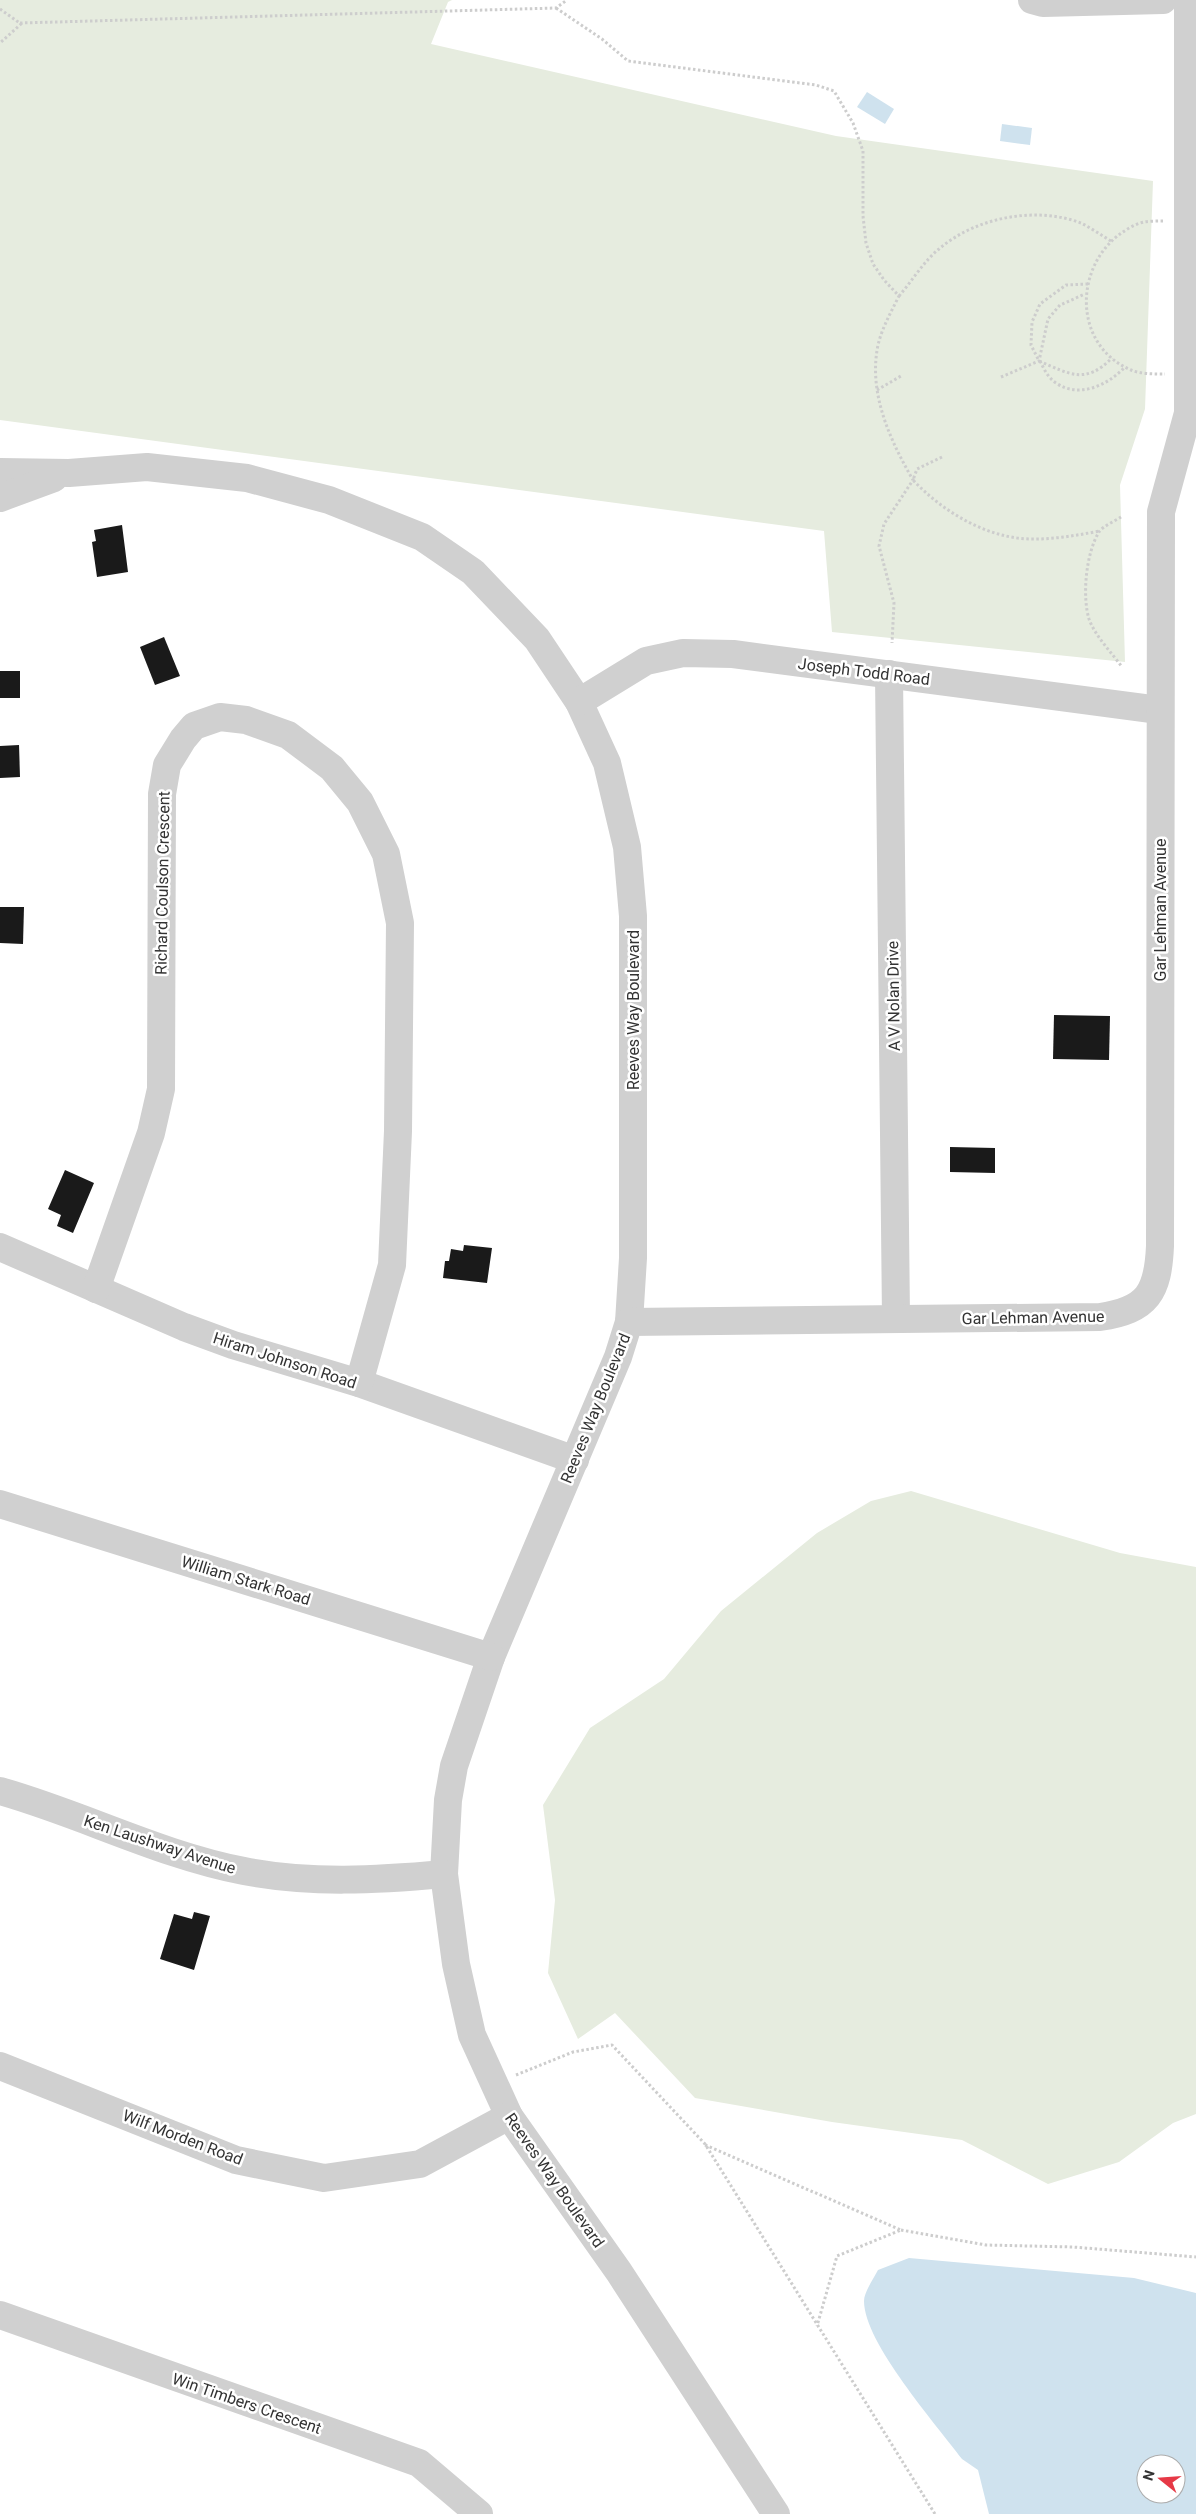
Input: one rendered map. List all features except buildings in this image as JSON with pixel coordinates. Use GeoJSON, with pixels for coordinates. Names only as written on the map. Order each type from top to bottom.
{"type":"FeatureCollection","features":[{"type":"Feature","properties":{"kind":"street"},"geometry":{"type":"LineString","coordinates":[[1032,0],[1043,3],[1163,0]]}},
{"type":"Feature","properties":{"kind":"street","name":"Gar Lehman Avenue"},"geometry":{"type":"LineString","coordinates":[[629,1322],[1100,1317],[1133,1309],[1144,1301],[1152,1290],[1158,1274],[1160,1246],[1159,710],[1161,512],[1188,413],[1188,0]]}},
{"type":"Feature","properties":{"kind":"street","name":"Reeves Way Boulevard"},"geometry":{"type":"LineString","coordinates":[[0,472],[69,473],[147,467],[247,478],[329,500],[422,537],[473,572],[537,639],[579,702],[607,763],[627,848],[632,906],[633,1258],[629,1322],[618,1357],[491,1657],[454,1766],[448,1800],[444,1874],[456,1964],[472,2036],[509,2116],[619,2272],[776,2514]]}},
{"type":"Feature","properties":{"kind":"street","name":"Reeves Way Boulevard"},"geometry":{"type":"LineString","coordinates":[[0,498],[69,473]]}},
{"type":"Feature","properties":{"kind":"street","name":"Joseph Todd Road"},"geometry":{"type":"LineString","coordinates":[[579,702],[646,661],[683,653],[733,654],[1159,710]]}},
{"type":"Feature","properties":{"kind":"street","name":"A V Nolan Drive"},"geometry":{"type":"LineString","coordinates":[[889,674],[896,1318]]}},
{"type":"Feature","properties":{"kind":"street","name":"Richard Coulson Crescent"},"geometry":{"type":"LineString","coordinates":[[96,1289],[151,1133],[161,1089],[162,794],[167,765],[183,739],[194,726],[220,718],[246,720],[288,735],[332,768],[360,802],[386,854],[400,923],[398,1131],[392,1265],[360,1383]]}},
{"type":"Feature","properties":{"kind":"street","name":"Hiram Johnson Road"},"geometry":{"type":"LineString","coordinates":[[0,1247],[184,1327],[360,1383],[575,1460]]}},
{"type":"Feature","properties":{"kind":"street","name":"William Stark Road"},"geometry":{"type":"LineString","coordinates":[[0,1504],[491,1657]]}},
{"type":"Feature","properties":{"kind":"street","name":"Ken Laushway Avenue"},"geometry":{"type":"LineString","coordinates":[[0,1791],[188,1857],[245,1871],[290,1877],[366,1880],[444,1874]]}},
{"type":"Feature","properties":{"kind":"street","name":"Wilf Morden Road"},"geometry":{"type":"LineString","coordinates":[[0,2066],[236,2160],[324,2178],[420,2164],[509,2116]]}},
{"type":"Feature","properties":{"kind":"street","name":"Win Timbers Crescent"},"geometry":{"type":"LineString","coordinates":[[0,2316],[420,2464],[479,2514]]}},
{"type":"Feature","properties":{"kind":"path"},"geometry":{"type":"LineString","coordinates":[[0,9],[20,23],[556,8],[567,0]]}},
{"type":"Feature","properties":{"kind":"path"},"geometry":{"type":"LineString","coordinates":[[556,8],[602,39],[628,61],[816,84],[834,91],[853,123],[863,151],[863,216],[866,243],[874,264],[884,280],[899,296]]}},
{"type":"Feature","properties":{"kind":"path"},"geometry":{"type":"LineString","coordinates":[[0,43],[22,24],[20,23]]}},
{"type":"Feature","properties":{"kind":"path"},"geometry":{"type":"LineString","coordinates":[[1111,241],[1082,224],[1057,216],[1019,214],[969,230],[939,249],[899,296],[878,345],[876,369],[877,390],[892,440],[913,480],[925,493],[949,511],[980,528],[1005,536],[1040,539],[1100,531],[1121,517]]}},
{"type":"Feature","properties":{"kind":"path"},"geometry":{"type":"LineString","coordinates":[[1188,219],[1143,222],[1127,229],[1111,241],[1098,258],[1085,294],[1089,322],[1099,343],[1112,358],[1132,371],[1158,374],[1188,373]]}},
{"type":"Feature","properties":{"kind":"path"},"geometry":{"type":"LineString","coordinates":[[1088,284],[1066,285],[1040,304],[1032,322],[1031,345],[1049,377],[1057,384],[1072,389],[1088,390],[1114,378],[1125,367]]}},
{"type":"Feature","properties":{"kind":"path"},"geometry":{"type":"LineString","coordinates":[[1039,361],[1048,319],[1060,305],[1085,294]]}},
{"type":"Feature","properties":{"kind":"path"},"geometry":{"type":"LineString","coordinates":[[1001,378],[1039,361],[1063,371],[1084,376],[1098,371],[1112,358]]}},
{"type":"Feature","properties":{"kind":"path"},"geometry":{"type":"LineString","coordinates":[[877,390],[900,376]]}},
{"type":"Feature","properties":{"kind":"path"},"geometry":{"type":"LineString","coordinates":[[892,643],[894,603],[879,546],[884,524],[913,480],[917,469],[942,456]]}},
{"type":"Feature","properties":{"kind":"path"},"geometry":{"type":"LineString","coordinates":[[1100,531],[1090,556],[1086,583],[1086,603],[1090,621],[1122,667]]}},
{"type":"Feature","properties":{"kind":"path"},"geometry":{"type":"LineString","coordinates":[[494,2084],[573,2052],[612,2045],[705,2144],[935,2514]]}},
{"type":"Feature","properties":{"kind":"path"},"geometry":{"type":"LineString","coordinates":[[705,2144],[901,2230],[986,2245],[1073,2247],[1196,2257]]}},
{"type":"Feature","properties":{"kind":"path"},"geometry":{"type":"LineString","coordinates":[[817,2326],[837,2256],[901,2230]]}},
{"type":"Feature","properties":{"kind":"shaded area"},"geometry":{"type":"Polygon","coordinates":[[[0,0],[452,0],[448,2],[431,44],[836,136],[1153,181],[1145,409],[1120,485],[1125,662],[832,632],[824,531],[0,420],[0,0]]]}},
{"type":"Feature","properties":{"kind":"shaded area"},"geometry":{"type":"Polygon","coordinates":[[[911,1491],[1120,1553],[1196,1567],[1196,2114],[1173,2123],[1119,2162],[1048,2184],[962,2140],[832,2122],[695,2098],[615,2013],[578,2039],[548,1973],[555,1900],[543,1805],[590,1728],[664,1679],[721,1611],[817,1533],[871,1501],[911,1491]]]}},
{"type":"Feature","properties":{"kind":"water"},"geometry":{"type":"Polygon","coordinates":[[[867,92],[894,109],[885,124],[857,107],[867,92]]]}},
{"type":"Feature","properties":{"kind":"water"},"geometry":{"type":"Polygon","coordinates":[[[1002,124],[1032,128],[1030,145],[1000,141],[1002,124]]]}},
{"type":"Feature","properties":{"kind":"water"},"geometry":{"type":"Polygon","coordinates":[[[909,2258],[1134,2278],[1196,2293],[1196,2514],[989,2514],[978,2470],[962,2459],[904,2383],[876,2339],[867,2318],[864,2297],[878,2270],[909,2258]]]}}]}
